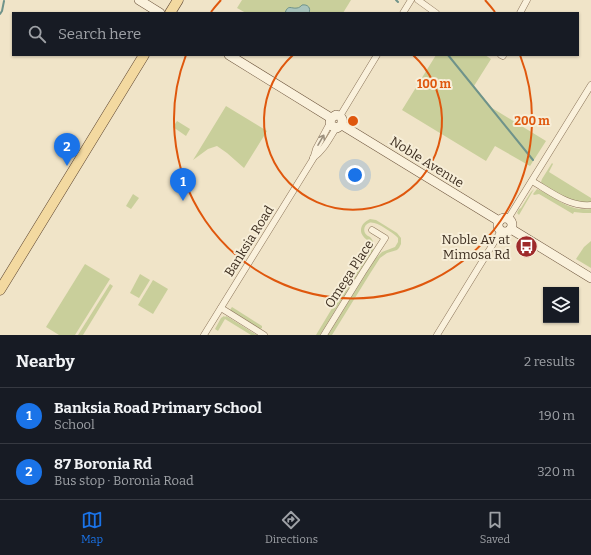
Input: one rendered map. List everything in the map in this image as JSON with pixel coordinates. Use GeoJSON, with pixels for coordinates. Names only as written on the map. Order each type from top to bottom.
{"type":"FeatureCollection","features":[{"type":"Feature","properties":{"kind":"main road"},"geometry":{"type":"LineString","coordinates":[[171,12],[178,0]]}},
{"type":"Feature","properties":{"kind":"main road"},"geometry":{"type":"LineString","coordinates":[[0,290],[143,56]]}},
{"type":"Feature","properties":{"kind":"street"},"geometry":{"type":"LineString","coordinates":[[139,0],[158,12]]}},
{"type":"Feature","properties":{"kind":"street"},"geometry":{"type":"LineString","coordinates":[[404,12],[411,0]]}},
{"type":"Feature","properties":{"kind":"street"},"geometry":{"type":"LineString","coordinates":[[418,0],[435,12]]}},
{"type":"Feature","properties":{"kind":"street"},"geometry":{"type":"LineString","coordinates":[[521,12],[527,0]]}},
{"type":"Feature","properties":{"kind":"street","name":"Noble Avenue"},"geometry":{"type":"LineString","coordinates":[[230,56],[503,224]]}},
{"type":"Feature","properties":{"kind":"street","name":"Banksia Road"},"geometry":{"type":"LineString","coordinates":[[204,335],[313,159],[329,140],[336,122],[376,56]]}},
{"type":"Feature","properties":{"kind":"street"},"geometry":{"type":"LineString","coordinates":[[437,335],[503,224],[532,181],[591,85]]}},
{"type":"Feature","properties":{"kind":"street"},"geometry":{"type":"LineString","coordinates":[[532,181],[568,202],[581,206],[591,205]]}},
{"type":"Feature","properties":{"kind":"street"},"geometry":{"type":"LineString","coordinates":[[503,224],[505,232],[511,229],[591,278]]}},
{"type":"Feature","properties":{"kind":"street","name":"Omega Place"},"geometry":{"type":"LineString","coordinates":[[324,335],[385,238],[372,230]]}},
{"type":"Feature","properties":{"kind":"street"},"geometry":{"type":"LineString","coordinates":[[221,308],[264,335]]}},
{"type":"Feature","properties":{"kind":"green space"},"geometry":{"type":"Polygon","coordinates":[[[242,0],[351,0],[344,12],[244,12],[237,8],[242,0]]]}},
{"type":"Feature","properties":{"kind":"green space"},"geometry":{"type":"Polygon","coordinates":[[[435,56],[486,56],[491,59],[474,86],[492,108],[546,141],[530,166],[495,146],[486,161],[402,110],[435,56]]]}},
{"type":"Feature","properties":{"kind":"green space"},"geometry":{"type":"Polygon","coordinates":[[[226,106],[267,131],[244,168],[217,146],[208,149],[193,160],[226,106]]]}},
{"type":"Feature","properties":{"kind":"green space"},"geometry":{"type":"Polygon","coordinates":[[[177,121],[190,129],[186,136],[173,127],[177,121]]]}},
{"type":"Feature","properties":{"kind":"green space"},"geometry":{"type":"Polygon","coordinates":[[[552,163],[553,164],[549,172],[591,198],[591,202],[576,202],[566,198],[541,182],[552,163]]]}},
{"type":"Feature","properties":{"kind":"green space"},"geometry":{"type":"Polygon","coordinates":[[[534,189],[519,215],[517,213],[519,209],[534,189]]]}},
{"type":"Feature","properties":{"kind":"green space"},"geometry":{"type":"Polygon","coordinates":[[[537,189],[545,192],[568,206],[574,208],[591,209],[591,213],[574,212],[573,214],[539,194],[534,195],[533,194],[537,189]]]}},
{"type":"Feature","properties":{"kind":"green space"},"geometry":{"type":"Polygon","coordinates":[[[133,194],[139,198],[131,209],[126,206],[133,194]]]}},
{"type":"Feature","properties":{"kind":"green space"},"geometry":{"type":"Polygon","coordinates":[[[370,219],[376,220],[397,233],[401,238],[401,244],[397,250],[387,253],[380,258],[332,335],[328,335],[375,259],[382,252],[395,247],[398,242],[398,238],[396,236],[383,227],[375,223],[366,224],[364,231],[373,241],[374,248],[320,335],[316,335],[369,250],[370,243],[363,236],[361,228],[365,222],[370,219]]]}},
{"type":"Feature","properties":{"kind":"green space"},"geometry":{"type":"Polygon","coordinates":[[[591,241],[591,268],[576,259],[584,247],[591,241]]]}},
{"type":"Feature","properties":{"kind":"green space"},"geometry":{"type":"Polygon","coordinates":[[[85,264],[110,279],[75,335],[59,335],[46,327],[85,264]]]}},
{"type":"Feature","properties":{"kind":"green space"},"geometry":{"type":"Polygon","coordinates":[[[140,274],[150,280],[139,298],[130,293],[140,274]]]}},
{"type":"Feature","properties":{"kind":"green space"},"geometry":{"type":"Polygon","coordinates":[[[153,280],[168,289],[153,314],[138,305],[153,280]]]}},
{"type":"Feature","properties":{"kind":"green space"},"geometry":{"type":"Polygon","coordinates":[[[110,284],[113,286],[83,335],[78,335],[110,284]]]}},
{"type":"Feature","properties":{"kind":"green space"},"geometry":{"type":"Polygon","coordinates":[[[232,307],[262,326],[262,328],[260,329],[230,310],[232,307]]]}},
{"type":"Feature","properties":{"kind":"green space"},"geometry":{"type":"Polygon","coordinates":[[[224,316],[257,335],[251,335],[225,319],[218,331],[215,329],[221,318],[224,316]]]}},
{"type":"Feature","properties":{"kind":"water"},"geometry":{"type":"Polygon","coordinates":[[[302,5],[306,5],[310,10],[309,12],[285,12],[289,8],[300,7],[302,5]]]}},
{"type":"Feature","properties":{"kind":"waterway"},"geometry":{"type":"LineString","coordinates":[[0,14],[4,1]]}},
{"type":"Feature","properties":{"kind":"waterway"},"geometry":{"type":"LineString","coordinates":[[449,56],[533,160]]}},
{"type":"Feature","properties":{"kind":"place","name":"87 Boronia Rd"},"geometry":{"type":"Point","coordinates":[67,166]}},
{"type":"Feature","properties":{"kind":"place","name":"Banksia Road Primary School"},"geometry":{"type":"Point","coordinates":[183,201]}},
{"type":"Feature","properties":{"kind":"place","name":"Noble Av at Mimosa Rd"},"geometry":{"type":"Point","coordinates":[526,246]}}]}
